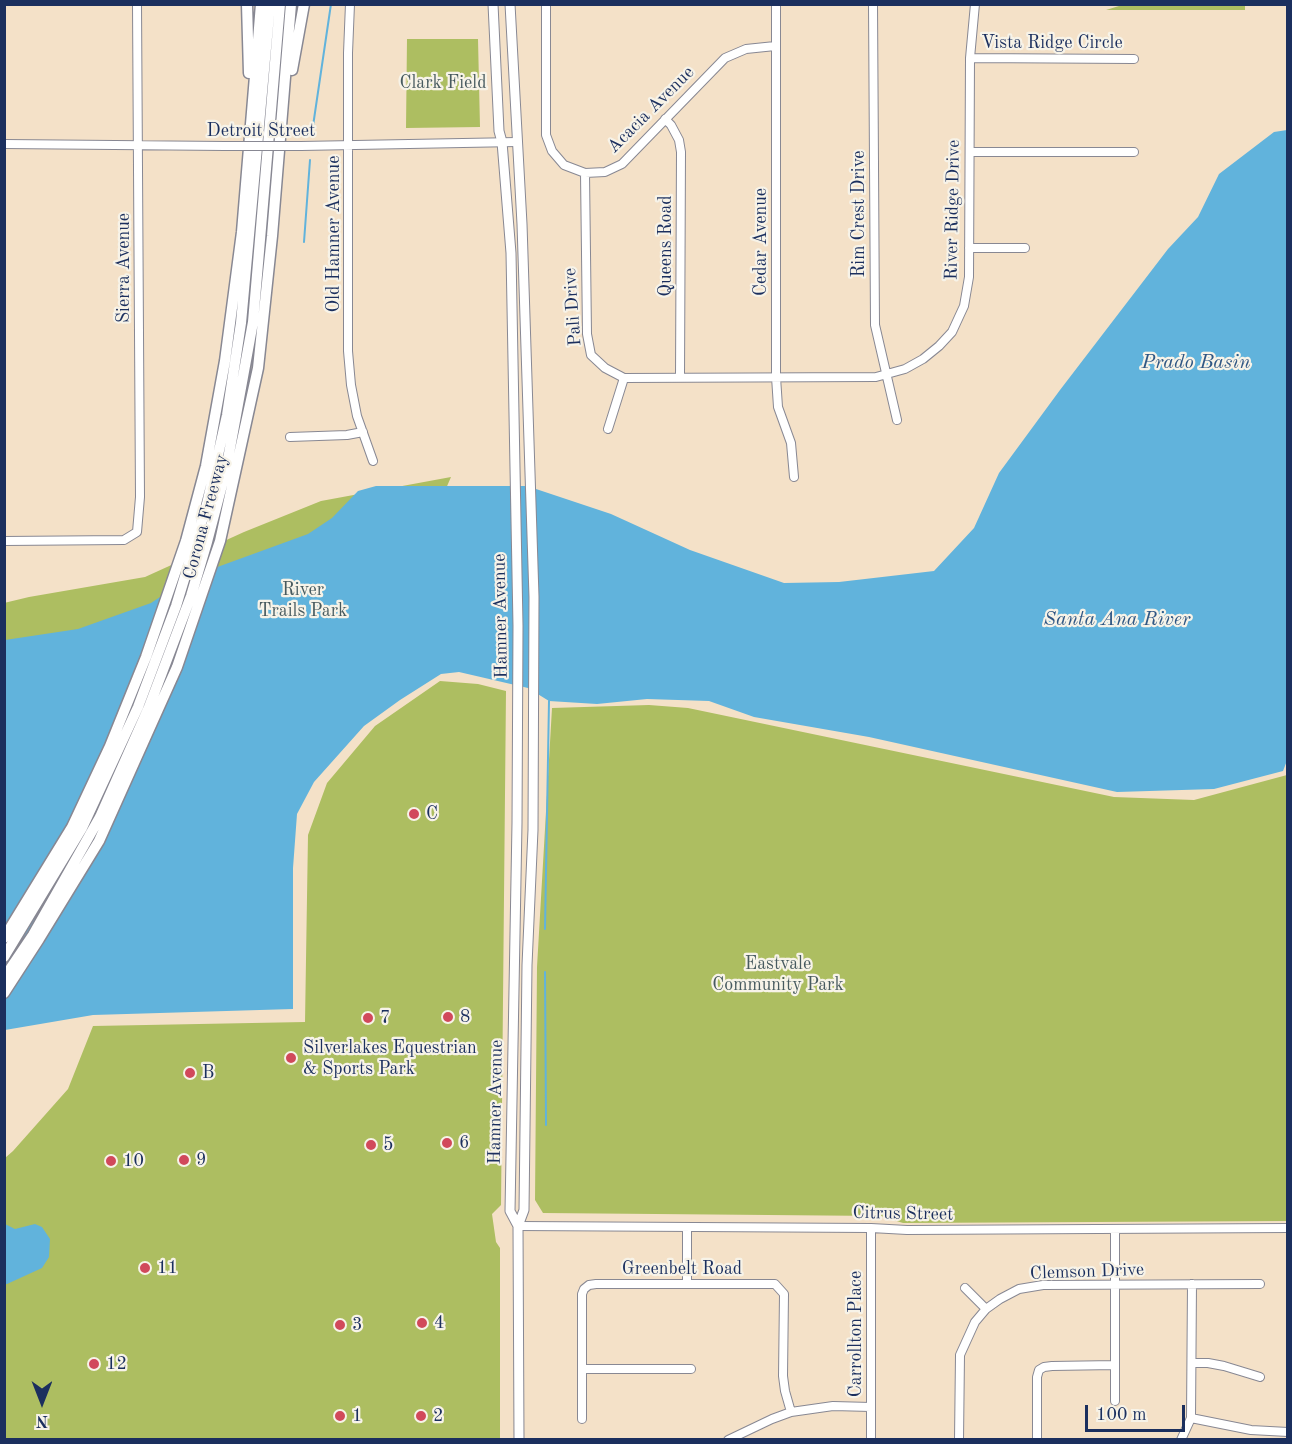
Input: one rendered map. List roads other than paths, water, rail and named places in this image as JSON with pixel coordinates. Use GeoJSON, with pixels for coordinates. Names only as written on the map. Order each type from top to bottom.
{"type":"FeatureCollection","features":[{"type":"Feature","properties":{"kind":"highway"},"geometry":{"type":"LineString","coordinates":[[247,4],[251,124]]}},
{"type":"Feature","properties":{"kind":"highway","name":"Corona Freeway"},"geometry":{"type":"LineString","coordinates":[[4,938],[72,827],[196,542],[206,466],[225,361],[242,232],[261,4]]}},
{"type":"Feature","properties":{"kind":"highway"},"geometry":{"type":"LineString","coordinates":[[4,957],[82,828],[138,707],[176,606],[207,504],[227,415],[241,323],[270,4]]}},
{"type":"Feature","properties":{"kind":"highway"},"geometry":{"type":"LineString","coordinates":[[4,978],[33,934],[100,817],[149,707],[191,596],[196,542],[226,470],[253,322],[280,4]]}},
{"type":"Feature","properties":{"kind":"highway","name":"Corona Freeway"},"geometry":{"type":"LineString","coordinates":[[4,993],[99,841],[177,667],[220,540],[258,368],[272,236],[291,4]]}},
{"type":"Feature","properties":{"kind":"highway"},"geometry":{"type":"LineString","coordinates":[[281,126],[304,4]]}},
{"type":"Feature","properties":{"kind":"main road","name":"Hamner Avenue"},"geometry":{"type":"LineString","coordinates":[[493,4],[499,131],[502,142],[511,253],[518,626],[510,1211],[518,1226]]}},
{"type":"Feature","properties":{"kind":"main road","name":"Hamner Avenue"},"geometry":{"type":"LineString","coordinates":[[510,4],[522,224],[534,597],[533,830],[527,965],[524,1210],[518,1226],[519,1440]]}},
{"type":"Feature","properties":{"kind":"street","name":"Sierra Avenue"},"geometry":{"type":"LineString","coordinates":[[4,541],[124,540],[137,532],[140,497],[137,4]]}},
{"type":"Feature","properties":{"kind":"street","name":"Old Hamner Avenue"},"geometry":{"type":"LineString","coordinates":[[350,4],[348,351],[357,416],[373,461]]}},
{"type":"Feature","properties":{"kind":"street"},"geometry":{"type":"LineString","coordinates":[[546,4],[546,135],[552,151],[564,165],[585,173]]}},
{"type":"Feature","properties":{"kind":"street","name":"Cedar Avenue"},"geometry":{"type":"LineString","coordinates":[[776,4],[776,377],[778,407],[791,443],[794,477]]}},
{"type":"Feature","properties":{"kind":"street","name":"Rim Crest Drive"},"geometry":{"type":"LineString","coordinates":[[873,4],[875,326],[897,420]]}},
{"type":"Feature","properties":{"kind":"street","name":"River Ridge Drive"},"geometry":{"type":"LineString","coordinates":[[776,377],[876,377],[905,369],[923,359],[952,332],[964,306],[969,277],[970,58],[975,4]]}},
{"type":"Feature","properties":{"kind":"street","name":"Acacia Avenue"},"geometry":{"type":"LineString","coordinates":[[585,173],[605,172],[622,164],[725,58],[746,49],[775,46]]}},
{"type":"Feature","properties":{"kind":"street","name":"Vista Ridge Circle"},"geometry":{"type":"LineString","coordinates":[[970,58],[1134,59]]}},
{"type":"Feature","properties":{"kind":"street","name":"Queens Road"},"geometry":{"type":"LineString","coordinates":[[665,119],[679,140],[681,152],[680,377]]}},
{"type":"Feature","properties":{"kind":"street","name":"Detroit Street"},"geometry":{"type":"LineString","coordinates":[[4,144],[349,146],[517,142]]}},
{"type":"Feature","properties":{"kind":"street"},"geometry":{"type":"LineString","coordinates":[[970,152],[1134,152]]}},
{"type":"Feature","properties":{"kind":"street","name":"Pali Drive"},"geometry":{"type":"LineString","coordinates":[[585,173],[585,305],[588,345],[591,355],[605,369],[624,378]]}},
{"type":"Feature","properties":{"kind":"street"},"geometry":{"type":"LineString","coordinates":[[969,248],[1025,248]]}},
{"type":"Feature","properties":{"kind":"street"},"geometry":{"type":"LineString","coordinates":[[608,429],[624,378],[776,377]]}},
{"type":"Feature","properties":{"kind":"street"},"geometry":{"type":"LineString","coordinates":[[290,437],[347,435],[363,432]]}},
{"type":"Feature","properties":{"kind":"street","name":"Citrus Street"},"geometry":{"type":"LineString","coordinates":[[518,1226],[906,1230],[1287,1228]]}},
{"type":"Feature","properties":{"kind":"street"},"geometry":{"type":"LineString","coordinates":[[687,1228],[687,1283]]}},
{"type":"Feature","properties":{"kind":"street","name":"Carrollton Place"},"geometry":{"type":"LineString","coordinates":[[871,1228],[871,1440]]}},
{"type":"Feature","properties":{"kind":"street"},"geometry":{"type":"LineString","coordinates":[[1115,1229],[1115,1401]]}},
{"type":"Feature","properties":{"kind":"street","name":"Greenbelt Road"},"geometry":{"type":"LineString","coordinates":[[582,1369],[582,1301],[584,1288],[589,1285],[775,1284],[784,1294],[783,1376],[791,1412]]}},
{"type":"Feature","properties":{"kind":"street","name":"Clemson Drive"},"geometry":{"type":"LineString","coordinates":[[959,1440],[960,1355],[975,1322],[1000,1299],[1019,1289],[1035,1286],[1116,1284],[1260,1284]]}},
{"type":"Feature","properties":{"kind":"street"},"geometry":{"type":"LineString","coordinates":[[1181,1440],[1191,1418],[1192,1284]]}},
{"type":"Feature","properties":{"kind":"street"},"geometry":{"type":"LineString","coordinates":[[965,1288],[986,1310]]}},
{"type":"Feature","properties":{"kind":"street"},"geometry":{"type":"LineString","coordinates":[[1192,1363],[1224,1366],[1260,1377]]}},
{"type":"Feature","properties":{"kind":"street"},"geometry":{"type":"LineString","coordinates":[[1037,1440],[1039,1370],[1044,1366],[1115,1365]]}},
{"type":"Feature","properties":{"kind":"street"},"geometry":{"type":"LineString","coordinates":[[582,1419],[582,1369],[691,1368]]}},
{"type":"Feature","properties":{"kind":"street"},"geometry":{"type":"LineString","coordinates":[[729,1440],[791,1412],[833,1406],[871,1407]]}},
{"type":"Feature","properties":{"kind":"street"},"geometry":{"type":"LineString","coordinates":[[1191,1418],[1267,1436],[1287,1432]]}},
{"type":"Feature","properties":{"kind":"water","name":"Santa Ana River"},"geometry":{"type":"Polygon","coordinates":[[[1287,130],[1288,758],[1283,771],[1214,789],[1117,792],[869,737],[754,717],[709,701],[647,699],[597,704],[549,701],[528,688],[459,672],[441,674],[364,726],[314,782],[297,814],[293,868],[293,1009],[93,1015],[5,1030],[5,640],[78,629],[151,603],[190,577],[308,534],[332,518],[358,491],[376,486],[527,486],[611,514],[690,550],[784,583],[839,582],[934,571],[974,528],[999,473],[1060,390],[1168,249],[1198,217],[1219,174],[1274,132],[1287,130]]]}},
{"type":"Feature","properties":{"kind":"water"},"geometry":{"type":"Polygon","coordinates":[[[5,1224],[15,1229],[35,1224],[42,1227],[50,1239],[49,1257],[42,1268],[7,1284],[4,1284],[5,1224]]]}},
{"type":"Feature","properties":{"kind":"waterway"},"geometry":{"type":"LineString","coordinates":[[313,126],[331,4]]}},
{"type":"Feature","properties":{"kind":"waterway"},"geometry":{"type":"LineString","coordinates":[[304,242],[310,160]]}},
{"type":"Feature","properties":{"kind":"waterway"},"geometry":{"type":"LineString","coordinates":[[545,929],[549,701]]}},
{"type":"Feature","properties":{"kind":"waterway"},"geometry":{"type":"LineString","coordinates":[[545,972],[546,1125]]}},
{"type":"Feature","properties":{"kind":"place","name":"C"},"geometry":{"type":"Point","coordinates":[414,814]}},
{"type":"Feature","properties":{"kind":"place","name":"8"},"geometry":{"type":"Point","coordinates":[448,1017]}},
{"type":"Feature","properties":{"kind":"place","name":"7"},"geometry":{"type":"Point","coordinates":[368,1018]}},
{"type":"Feature","properties":{"kind":"place","name":"Silverlakes Equestrian & Sports Park"},"geometry":{"type":"Point","coordinates":[291,1058]}},
{"type":"Feature","properties":{"kind":"place","name":"B"},"geometry":{"type":"Point","coordinates":[190,1073]}},
{"type":"Feature","properties":{"kind":"place","name":"6"},"geometry":{"type":"Point","coordinates":[447,1143]}},
{"type":"Feature","properties":{"kind":"place","name":"5"},"geometry":{"type":"Point","coordinates":[371,1145]}},
{"type":"Feature","properties":{"kind":"place","name":"9"},"geometry":{"type":"Point","coordinates":[184,1160]}},
{"type":"Feature","properties":{"kind":"place","name":"10"},"geometry":{"type":"Point","coordinates":[111,1161]}},
{"type":"Feature","properties":{"kind":"place","name":"11"},"geometry":{"type":"Point","coordinates":[145,1268]}},
{"type":"Feature","properties":{"kind":"place","name":"4"},"geometry":{"type":"Point","coordinates":[422,1323]}},
{"type":"Feature","properties":{"kind":"place","name":"3"},"geometry":{"type":"Point","coordinates":[340,1325]}},
{"type":"Feature","properties":{"kind":"place","name":"12"},"geometry":{"type":"Point","coordinates":[94,1364]}},
{"type":"Feature","properties":{"kind":"place","name":"1"},"geometry":{"type":"Point","coordinates":[340,1416]}},
{"type":"Feature","properties":{"kind":"place","name":"2"},"geometry":{"type":"Point","coordinates":[421,1416]}},
{"type":"Feature","properties":{"kind":"park label","name":"Clark Field"},"geometry":{"type":"Point","coordinates":[443,83]}},
{"type":"Feature","properties":{"kind":"park label","name":"River Trails Park"},"geometry":{"type":"Point","coordinates":[303,600]}},
{"type":"Feature","properties":{"kind":"park label","name":"Eastvale Community Park"},"geometry":{"type":"Point","coordinates":[778,974]}},
{"type":"Feature","properties":{"kind":"water label","name":"Prado Basin"},"geometry":{"type":"Point","coordinates":[1196,363]}}]}
